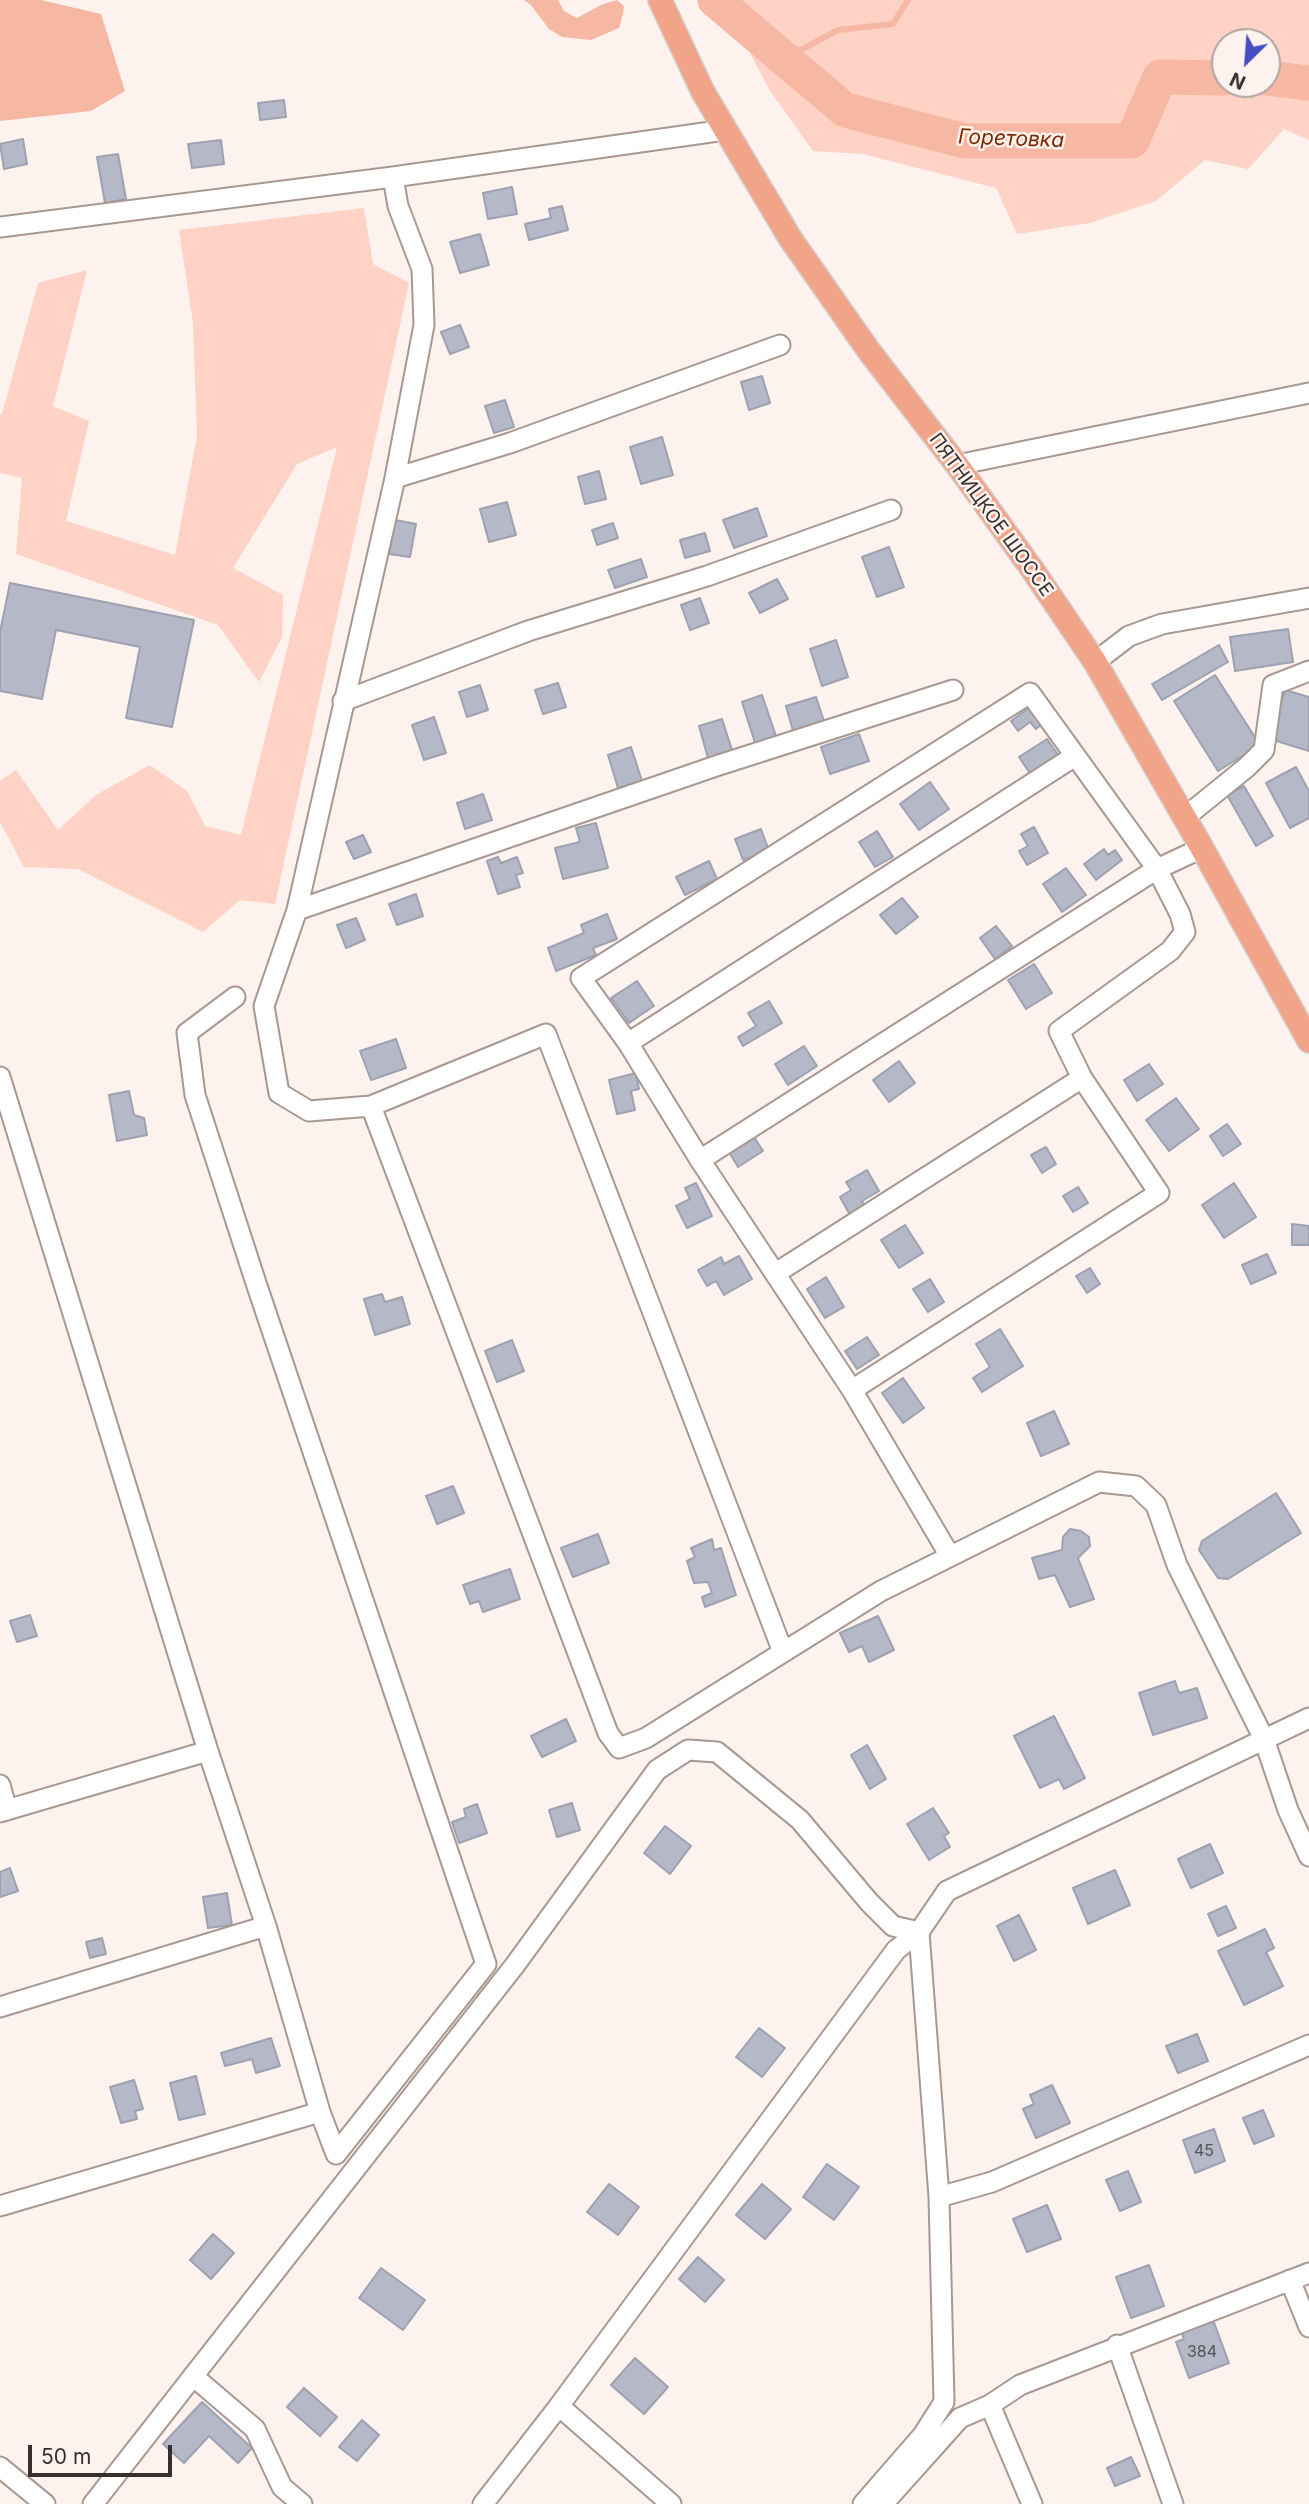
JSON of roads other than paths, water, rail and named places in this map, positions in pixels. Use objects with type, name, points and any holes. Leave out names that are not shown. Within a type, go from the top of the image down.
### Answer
[{"type":"main road","name":"ПЯТНИЦКОЕ ШОССЕ","points":[[660,0],[703,92],[790,238],[869,351],[957,465],[1032,569],[1094,663],[1202,848],[1309,1041]]},
{"type":"street","points":[[0,227],[393,177],[725,130]]},
{"type":"street","points":[[393,177],[398,206],[422,269],[424,325],[395,478],[342,701],[297,910],[264,1006],[279,1093],[309,1111],[370,1105],[546,1034],[783,1652]]},
{"type":"street","points":[[395,478],[510,443],[780,345]]},
{"type":"street","points":[[957,465],[1309,393]]},
{"type":"street","points":[[342,701],[528,631],[707,576],[891,510]]},
{"type":"street","points":[[1094,663],[1129,636],[1162,624],[1309,598]]},
{"type":"street","points":[[1184,818],[1264,750],[1273,685],[1309,671]]},
{"type":"street","points":[[297,910],[716,766],[953,690]]},
{"type":"street","points":[[852,1390],[1159,1193],[1082,1078],[1059,1031],[1170,951],[1185,932],[1180,914],[1157,869],[1030,693],[582,978],[628,1043],[700,1160],[852,1390],[950,1556]]},
{"type":"street","points":[[628,1043],[1075,756]]},
{"type":"street","points":[[700,1160],[1157,869],[1202,848]]},
{"type":"street","points":[[0,1077],[208,1751],[266,1926],[320,2112],[336,2154],[486,1964],[195,1095],[187,1033],[235,997]]},
{"type":"street","points":[[776,1273],[1082,1078]]},
{"type":"street","points":[[370,1105],[608,1732],[619,1748],[646,1738],[881,1591],[950,1556],[1099,1482],[1136,1486],[1157,1505],[1177,1565],[1264,1739],[1289,1810],[1309,1856]]},
{"type":"street","points":[[482,2504],[559,2406],[896,1950],[919,1931],[947,1891],[1309,1718]]},
{"type":"street","points":[[93,2504],[515,1965],[657,1770],[688,1750],[717,1752],[800,1820],[869,1902],[893,1926],[919,1931]]},
{"type":"street","points":[[0,1785],[4,1811],[208,1751]]},
{"type":"street","points":[[0,2007],[266,1926]]},
{"type":"street","points":[[863,2504],[923,2435],[944,2402],[939,2197],[919,1931]]},
{"type":"street","points":[[939,2197],[992,2182],[1309,2045]]},
{"type":"street","points":[[0,2207],[320,2112]]},
{"type":"street","points":[[883,2504],[960,2418],[990,2404],[1020,2385],[1117,2345],[1309,2273]]},
{"type":"street","points":[[1290,2280],[1309,2328]]},
{"type":"street","points":[[1117,2345],[1173,2504]]},
{"type":"street","points":[[193,2376],[254,2429],[282,2487],[302,2504]]},
{"type":"street","points":[[990,2404],[1032,2504]]},
{"type":"street","points":[[559,2406],[671,2504]]},
{"type":"street","points":[[0,2467],[45,2504]]},
{"type":"waterway","name":"Горетовка","points":[[715,0],[845,110],[965,141],[1132,141],[1160,77],[1211,78]]},
{"type":"waterway","points":[[784,59],[838,30],[893,24],[908,0]]},
{"type":"waterway","name":"Горетовка","points":[[1281,80],[1309,83]]}]
